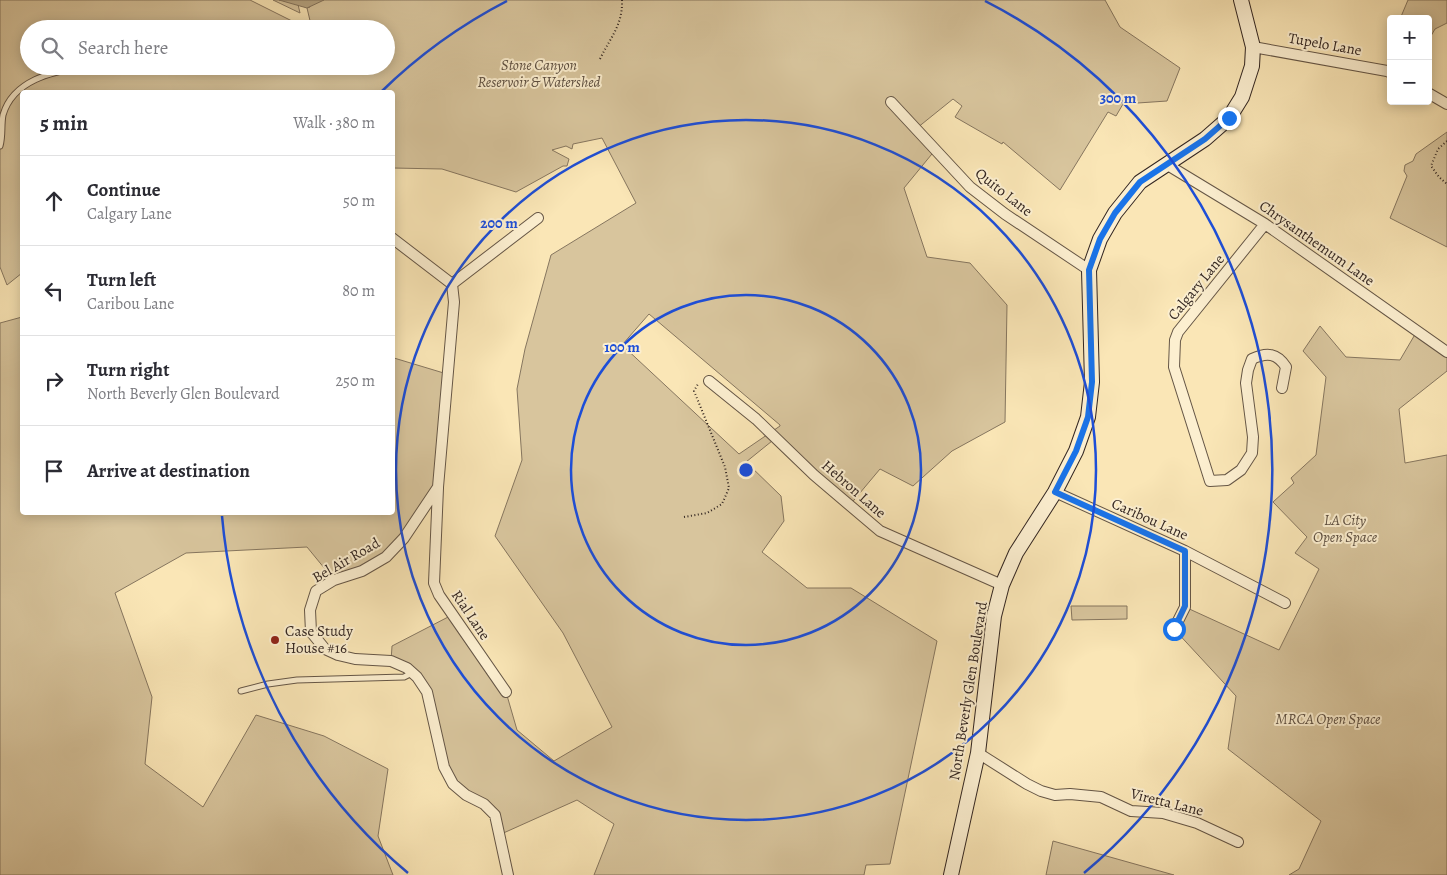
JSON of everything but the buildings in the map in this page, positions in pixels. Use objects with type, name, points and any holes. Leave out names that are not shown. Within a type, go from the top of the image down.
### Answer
[{"type":"main road","name":"North Beverly Glen Boulevard","points":[[951,875],[978,753],[994,616],[1002,585],[1016,553],[1055,492],[1076,451],[1088,417],[1092,382],[1089,270],[1100,239],[1115,213],[1140,182],[1205,139],[1229,118],[1242,97],[1252,66],[1253,47],[1241,0]]},
{"type":"street","name":"Tupelo Lane","points":[[1253,47],[1387,71]]},
{"type":"street","points":[[1432,96],[1447,104]]},
{"type":"street","name":"Quito Lane","points":[[891,102],[970,187],[1005,214],[1089,270]]},
{"type":"street","name":"Chrysanthemum Lane","points":[[1166,164],[1265,224],[1447,352]]},
{"type":"street","points":[[395,240],[452,284],[538,218]]},
{"type":"street","name":"Calgary Lane","points":[[1265,224],[1178,332],[1175,340],[1174,367],[1210,481],[1227,480],[1241,470],[1252,454],[1253,437],[1246,383],[1252,359],[1261,355],[1274,355],[1281,359],[1286,367],[1282,388]]},
{"type":"street","name":"Bel Air Road","points":[[452,284],[454,302],[438,487],[404,538],[386,557],[362,571],[334,580],[316,591],[310,610],[311,632],[325,649],[338,655],[355,659],[391,661],[407,668],[413,673],[427,692],[444,767],[453,784],[466,795],[484,804],[495,815],[508,875]]},
{"type":"street","name":"Hebron Lane","points":[[709,381],[756,419],[814,475],[880,531],[1002,585]]},
{"type":"street","name":"Rial Lane","points":[[438,487],[434,583],[439,595],[506,692]]},
{"type":"street","name":"Caribou Lane","points":[[1055,492],[1185,551],[1286,603]]},
{"type":"street","points":[[1174,629],[1185,606],[1185,551]]},
{"type":"street","name":"Viretta Lane","points":[[978,753],[1041,791],[1055,795],[1070,794],[1101,797],[1131,811],[1163,814],[1198,823],[1238,842]]},
{"type":"lane","points":[[0,146],[3,116],[11,97],[26,83],[48,75]]},
{"type":"lane","points":[[241,691],[268,684],[296,680],[404,677],[413,673]]},
{"type":"path","points":[[600,59],[612,40],[622,14],[622,0]]},
{"type":"path","points":[[1447,141],[1438,149],[1431,166],[1447,184]]},
{"type":"path","points":[[684,517],[707,514],[722,504],[730,488],[725,467],[694,391],[700,382],[709,381]]},
{"type":"green space","name":"Stone Canyon Reservoir & Watershed","points":[[0,0],[250,0],[290,20],[20,20],[20,75],[395,75],[395,20],[310,20],[307,8],[310,7],[308,0],[1105,0],[1120,27],[1180,68],[1167,101],[1123,104],[1116,116],[1108,112],[1060,190],[1003,142],[1002,144],[955,117],[962,106],[953,99],[917,128],[936,149],[904,188],[927,257],[970,263],[1007,305],[1005,422],[952,451],[913,486],[880,469],[849,506],[777,437],[746,462],[781,496],[784,521],[762,552],[807,588],[851,588],[937,641],[890,864],[866,865],[864,875],[594,875],[614,824],[577,800],[499,835],[495,815],[453,784],[417,677],[391,661],[392,646],[452,615],[506,692],[517,730],[554,761],[612,727],[563,633],[495,536],[522,460],[517,389],[525,349],[551,255],[636,203],[602,138],[573,144],[572,149],[566,146],[552,150],[569,159],[567,166],[563,166],[516,192],[442,169],[395,168],[395,90],[20,90],[20,275],[7,285],[0,267]],"holes":[[[649,314],[780,426],[739,454],[622,345]]]},
{"type":"green space","points":[[273,0],[297,0],[300,13]]},
{"type":"green space","points":[[1408,0],[1447,0],[1447,23],[1435,29],[1432,34],[1432,15],[1402,15]]},
{"type":"green space","points":[[1447,132],[1447,247],[1390,218],[1407,176],[1404,171],[1405,165],[1413,161],[1416,154]]},
{"type":"green space","points":[[20,318],[20,515],[395,515],[395,358],[447,374],[438,487],[386,557],[334,580],[307,547],[186,553],[115,593],[152,697],[145,764],[203,807],[256,715],[324,736],[388,769],[378,836],[393,875],[0,875],[0,323]]},
{"type":"green space","points":[[1320,326],[1346,357],[1400,360],[1417,331],[1447,352],[1447,371],[1399,409],[1405,463],[1447,455],[1447,875],[1289,875],[1299,869],[1321,821],[1228,749],[1236,696],[1174,629],[1185,607],[1279,650],[1319,569],[1295,553],[1307,537],[1273,502],[1294,483],[1291,478],[1316,455],[1326,377],[1303,351]]},
{"type":"green space","points":[[1071,606],[1127,606],[1127,619],[1072,620]]},
{"type":"green space","points":[[1053,841],[1174,875],[1046,875]]},
{"type":"shaded area","points":[[279,0],[324,0],[307,8]]},
{"type":"place","name":"Case Study House #16","points":[[275,640]]},
{"type":"route","points":[[1174,629],[1185,606],[1185,551],[1055,492],[1076,451],[1088,417],[1092,382],[1089,270],[1100,239],[1115,213],[1140,182],[1205,139],[1229,118]]},
{"type":"park label","name":"LA City Open Space","points":[[1345,528]]},
{"type":"park label","name":"MRCA Open Space","points":[[1328,719]]}]
